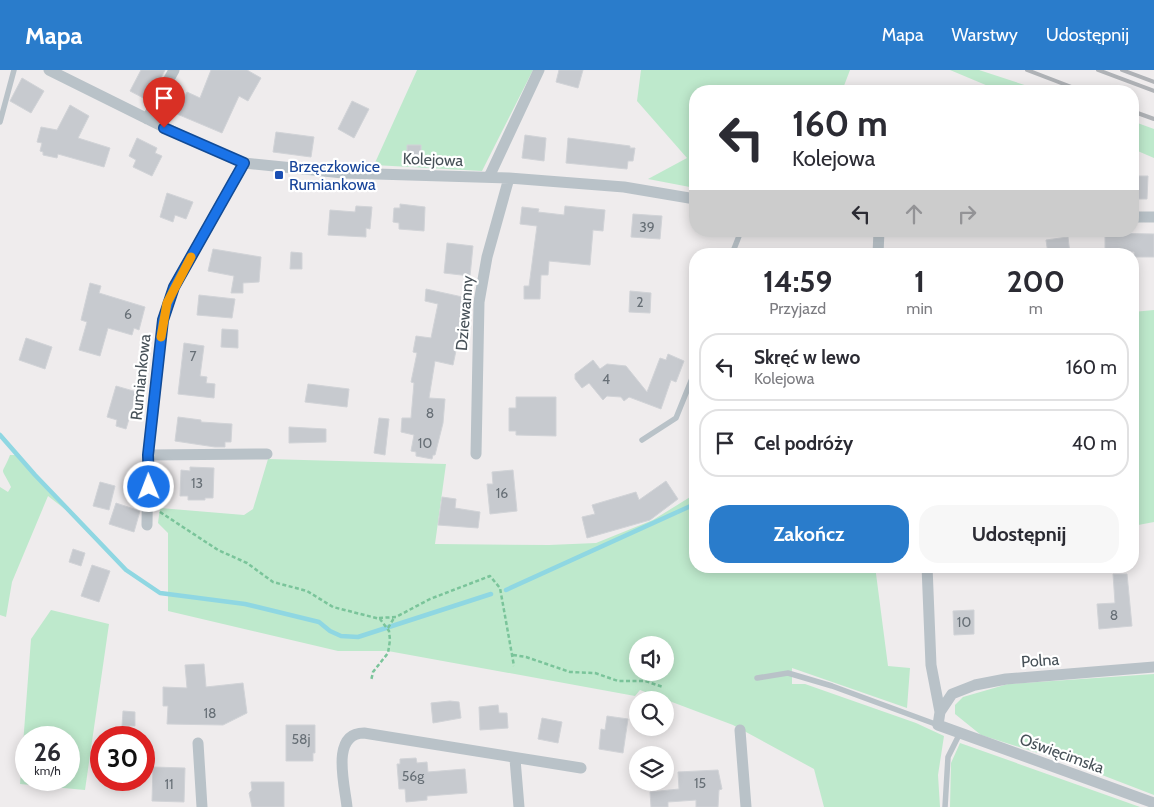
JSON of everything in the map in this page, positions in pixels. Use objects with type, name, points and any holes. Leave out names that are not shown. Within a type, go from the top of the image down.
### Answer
[{"type":"street","name":"Kolejowa","points":[[49,70],[147,119],[244,163],[343,172],[509,178],[624,188],[689,197]]},
{"type":"street","points":[[147,119],[174,70]]},
{"type":"street","points":[[489,177],[540,70]]},
{"type":"street","name":"Rumiankowa","points":[[147,525],[149,504],[148,455],[163,320],[167,303],[174,287],[244,163]]},
{"type":"street","name":"Dziewanny","points":[[476,454],[479,302],[487,257],[509,178]]},
{"type":"street","points":[[1139,217],[1154,217]]},
{"type":"street","points":[[148,455],[268,454]]},
{"type":"street","name":"Polna","points":[[927,573],[931,665],[940,712],[938,725]]},
{"type":"street","name":"Polna","points":[[940,712],[952,694],[983,683],[1006,679],[1154,667]]},
{"type":"street","name":"Oświęcimska","points":[[938,725],[1154,803]]},
{"type":"street","points":[[740,730],[746,807]]},
{"type":"street","points":[[347,807],[342,758],[344,746],[355,734],[364,733],[516,764],[581,768]]},
{"type":"street","points":[[198,744],[202,807]]},
{"type":"street","points":[[516,764],[519,807]]},
{"type":"lane","points":[[0,122],[14,70]]},
{"type":"lane","points":[[642,440],[676,418],[689,386]]},
{"type":"lane","points":[[757,678],[788,673],[832,686],[938,725]]},
{"type":"lane","points":[[945,807],[948,757],[960,733]]},
{"type":"path","points":[[149,504],[218,550],[247,564],[273,582],[307,591],[334,607],[375,617],[396,617]]},
{"type":"path","points":[[371,681],[373,672],[388,653],[387,628],[396,617],[430,599],[490,576],[500,588],[514,666]]},
{"type":"path","points":[[375,617],[387,628]]},
{"type":"path","points":[[512,655],[533,659],[570,672],[595,673],[618,681],[645,681],[663,686]]},
{"type":"green space","points":[[417,70],[533,70],[482,171],[374,165]]},
{"type":"green space","points":[[641,70],[850,70],[844,85],[689,85],[689,187],[648,179],[687,158],[637,101]]},
{"type":"green space","points":[[950,70],[979,70],[1025,85],[986,85]]},
{"type":"green space","points":[[1139,124],[1154,129],[1154,158],[1139,152]]},
{"type":"green space","points":[[1154,310],[1154,522],[1139,525],[1139,311]]},
{"type":"green space","points":[[10,455],[15,455],[66,510],[48,496],[12,582],[6,617],[0,615],[0,487],[8,492],[11,487],[3,473]]},
{"type":"green space","points":[[268,459],[446,464],[435,544],[549,545],[596,543],[653,520],[689,498],[689,573],[876,573],[888,666],[910,668],[907,708],[792,668],[792,684],[805,684],[916,723],[944,736],[938,775],[940,807],[824,807],[814,769],[733,725],[674,703],[674,691],[640,690],[629,691],[629,695],[388,651],[338,651],[168,611],[168,533],[158,523],[160,508],[244,515],[253,509]]},
{"type":"green space","points":[[51,610],[109,624],[94,726],[90,726],[90,755],[85,790],[80,790],[80,726],[24,726],[31,639]]},
{"type":"green space","points":[[1154,674],[1154,795],[1076,765],[981,735],[955,714],[955,705],[963,697],[1008,684]]},
{"type":"green space","points":[[960,743],[1140,807],[950,807],[951,763]]},
{"type":"building","points":[[141,70],[165,70],[149,101],[130,91]]},
{"type":"building","points":[[211,70],[247,70],[261,78],[248,101],[239,96],[222,133],[177,114],[187,92],[200,98]]},
{"type":"building","points":[[559,70],[583,70],[578,88],[556,82]]},
{"type":"building","points":[[22,78],[44,91],[31,113],[10,101]]},
{"type":"building","points":[[352,101],[369,109],[354,138],[338,129]]},
{"type":"building","points":[[70,105],[89,116],[78,138],[110,148],[104,167],[58,154],[57,158],[43,155],[43,152],[40,151],[42,143],[37,142],[41,127],[57,130]]},
{"type":"building","points":[[276,132],[314,137],[311,157],[273,152]]},
{"type":"building","points":[[525,135],[546,138],[544,161],[522,158]]},
{"type":"building","points":[[137,138],[157,148],[155,153],[162,156],[152,176],[133,167],[136,160],[129,156]]},
{"type":"building","points":[[568,138],[630,146],[630,148],[635,148],[633,161],[628,161],[627,169],[566,163]]},
{"type":"building","points":[[407,145],[421,145],[421,158],[407,158]]},
{"type":"building","points":[[1139,176],[1148,176],[1147,199],[1139,199]]},
{"type":"building","points":[[167,193],[193,202],[186,219],[175,215],[173,222],[160,217]]},
{"type":"building","points":[[400,204],[425,207],[424,231],[399,229],[399,223],[393,222],[394,208],[400,208]]},
{"type":"building","points":[[356,206],[372,207],[370,229],[366,228],[366,237],[328,235],[330,210],[355,212]]},
{"type":"building","points":[[565,206],[605,210],[603,231],[593,230],[590,265],[549,261],[548,275],[541,275],[540,299],[524,299],[524,286],[529,286],[537,226],[520,224],[522,207],[539,209],[538,212],[564,215]]},
{"type":"building","points":[[633,214],[662,216],[660,239],[631,237]]},
{"type":"building","points":[[1139,234],[1154,234],[1154,257],[1139,257],[1139,248],[1105,248],[1105,237],[1139,237]]},
{"type":"building","points":[[1068,237],[1069,248],[1047,248],[1046,240]]},
{"type":"building","points":[[447,243],[473,246],[470,276],[444,273]]},
{"type":"building","points":[[213,249],[261,257],[259,282],[243,283],[243,293],[231,293],[234,276],[208,271]]},
{"type":"building","points":[[291,252],[302,253],[302,269],[290,269]]},
{"type":"building","points":[[90,283],[101,286],[99,293],[145,307],[139,330],[134,328],[132,335],[108,328],[100,356],[79,350],[87,322],[81,320]]},
{"type":"building","points":[[426,289],[467,298],[453,365],[435,361],[429,398],[445,399],[443,423],[435,455],[433,455],[432,459],[416,456],[416,452],[411,451],[414,435],[401,432],[402,418],[411,418],[414,383],[411,382],[417,353],[413,352],[416,336],[431,338],[438,304],[425,301]]},
{"type":"building","points":[[630,291],[651,293],[650,313],[629,312]]},
{"type":"building","points":[[199,295],[235,299],[232,318],[197,315]]},
{"type":"building","points":[[222,329],[238,330],[238,348],[221,347]]},
{"type":"building","points":[[26,338],[52,347],[45,369],[19,360]]},
{"type":"building","points":[[184,343],[204,346],[200,376],[207,377],[206,383],[215,384],[214,398],[178,394]]},
{"type":"building","points":[[668,354],[684,361],[676,382],[671,380],[661,409],[629,397],[624,401],[621,397],[607,396],[603,400],[589,383],[582,388],[575,379],[575,374],[593,360],[600,369],[607,364],[626,366],[647,392],[660,358],[666,360]]},
{"type":"building","points":[[308,384],[349,389],[347,407],[305,402]]},
{"type":"building","points":[[116,386],[137,392],[126,429],[116,426],[117,420],[107,417]]},
{"type":"building","points":[[516,397],[556,397],[556,436],[516,435],[516,431],[509,431],[509,408],[516,408]]},
{"type":"building","points":[[178,417],[201,420],[201,422],[232,424],[231,442],[225,442],[225,447],[215,447],[175,441]]},
{"type":"building","points":[[379,418],[389,419],[385,455],[374,453]]},
{"type":"building","points":[[289,427],[326,429],[326,442],[289,443]]},
{"type":"building","points":[[190,467],[214,468],[213,498],[188,500],[188,496],[180,496],[181,470],[190,471]]},
{"type":"building","points":[[513,470],[517,511],[490,514],[487,484],[493,484],[492,472]]},
{"type":"building","points":[[666,481],[678,499],[650,520],[587,538],[582,517],[595,514],[592,505],[636,492],[639,500]]},
{"type":"building","points":[[100,482],[115,486],[109,510],[93,506]]},
{"type":"building","points":[[442,497],[456,499],[455,508],[480,512],[478,528],[438,525]]},
{"type":"building","points":[[116,503],[140,511],[134,532],[109,524]]},
{"type":"building","points":[[73,549],[85,553],[81,566],[69,562]]},
{"type":"building","points":[[92,565],[110,571],[99,602],[81,596]]},
{"type":"building","points":[[1113,574],[1127,574],[1132,626],[1099,629],[1097,604],[1115,603]]},
{"type":"building","points":[[974,610],[974,634],[954,635],[953,611]]},
{"type":"building","points":[[204,664],[206,687],[243,683],[247,713],[223,725],[167,724],[168,706],[163,706],[163,687],[187,688],[185,665]]},
{"type":"building","points":[[459,702],[461,718],[433,723],[431,703]]},
{"type":"building","points":[[498,705],[499,713],[507,713],[508,728],[480,730],[479,707]]},
{"type":"building","points":[[123,711],[135,712],[135,726],[122,726]]},
{"type":"building","points":[[607,716],[628,719],[623,753],[599,749],[601,729],[605,730]]},
{"type":"building","points":[[542,718],[562,722],[558,743],[538,739]]},
{"type":"building","points":[[286,725],[315,725],[315,753],[313,753],[313,761],[286,761]]},
{"type":"building","points":[[416,758],[417,763],[427,762],[428,772],[465,769],[467,793],[427,796],[427,800],[406,802],[405,789],[399,789],[397,764],[400,764],[400,759]]},
{"type":"building","points":[[155,767],[185,768],[184,802],[152,801],[152,791],[155,791]]},
{"type":"building","points":[[718,770],[722,789],[719,790],[718,807],[696,807],[696,800],[668,802],[668,807],[651,807],[650,792],[679,789],[678,772]]},
{"type":"building","points":[[251,782],[284,782],[284,807],[252,807],[249,793],[252,790]]},
{"type":"waterway","points":[[0,435],[35,475],[126,570],[160,593],[245,604],[319,622],[330,631],[341,636],[358,637],[491,594]]},
{"type":"waterway","points":[[506,590],[689,507]]},
{"type":"railway","points":[[1027,70],[1066,85]]},
{"type":"railway","points":[[1098,70],[1138,85]]},
{"type":"railway","points":[[1122,70],[1154,82]]},
{"type":"railway","points":[[1139,85],[1154,91]]},
{"type":"railway","points":[[1139,114],[1154,119]]},
{"type":"slow traffic","points":[[161,337],[167,303],[191,257]]},
{"type":"place","name":"Brzęczkowice Rumiankowa","points":[[279,175]]},
{"type":"route","points":[[149,487],[148,455],[163,320],[167,303],[174,287],[244,163],[164,128]]}]
